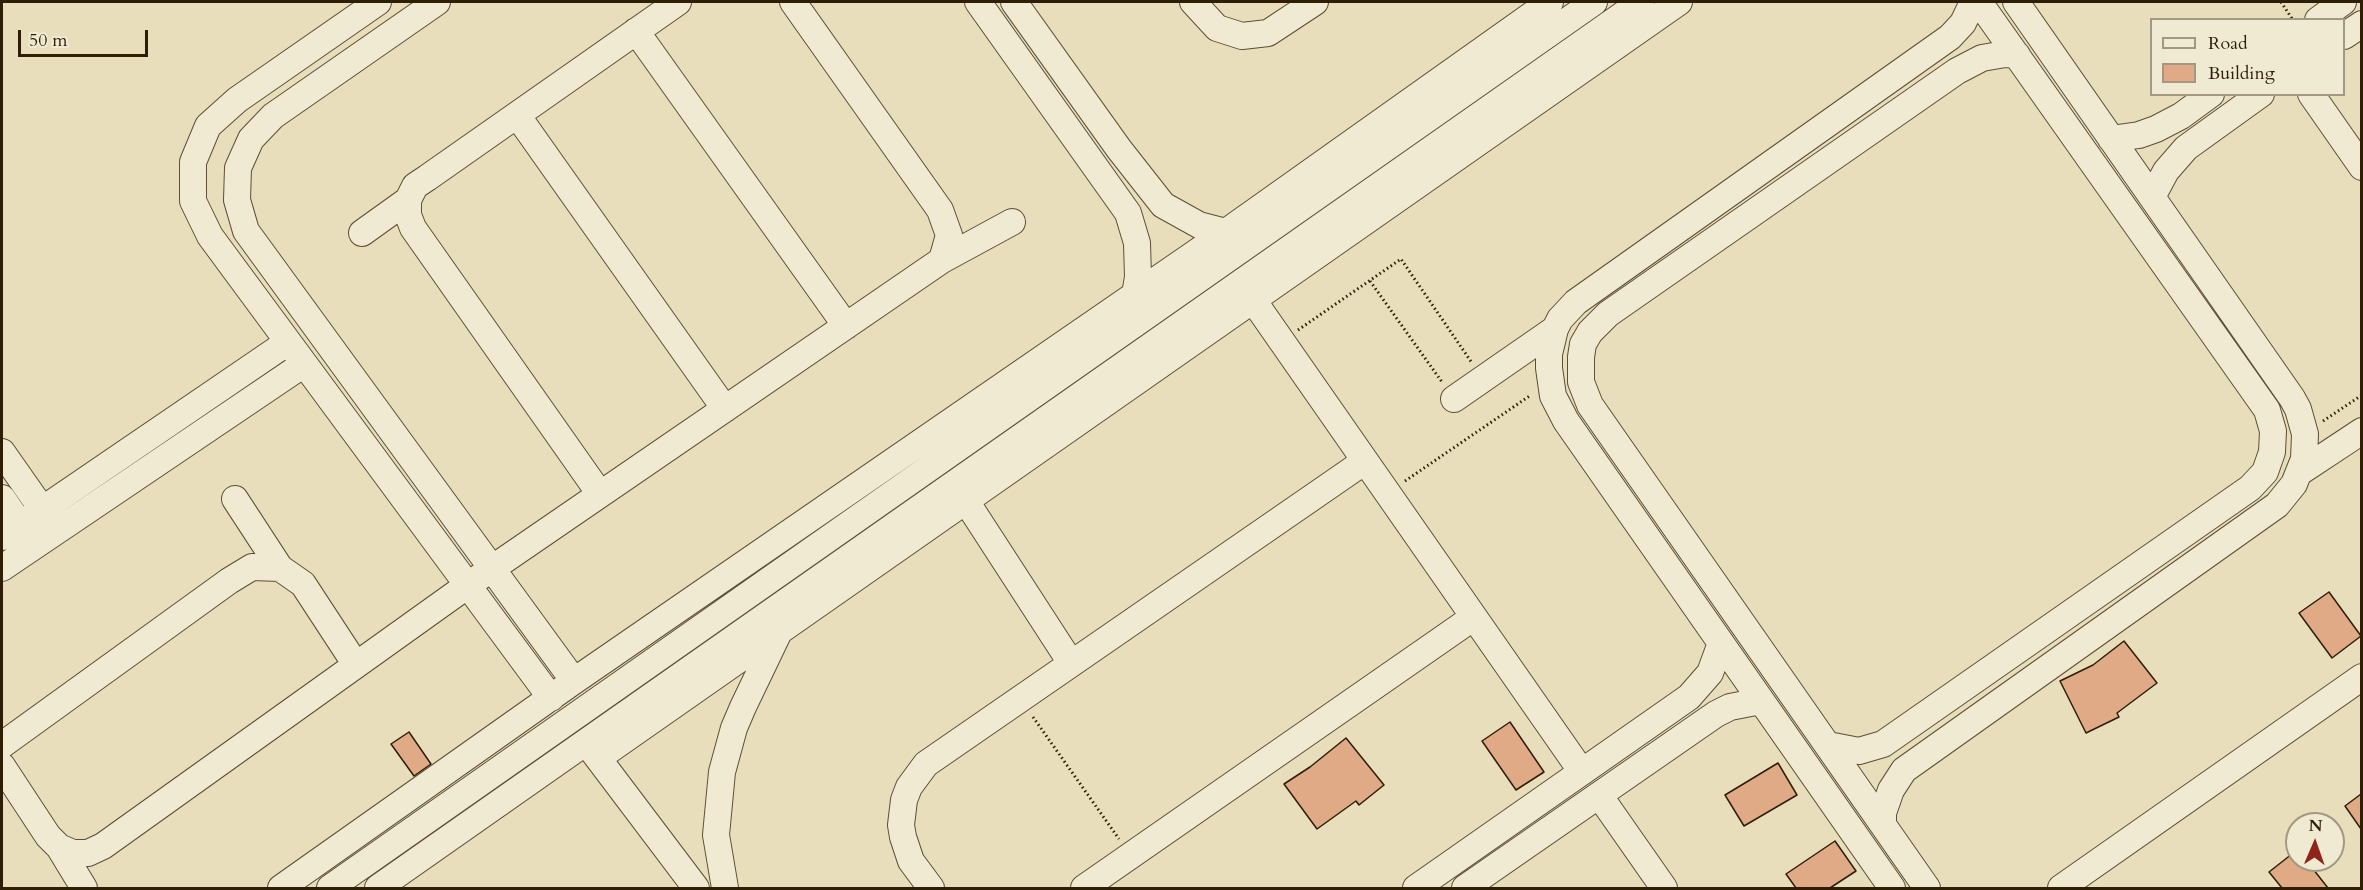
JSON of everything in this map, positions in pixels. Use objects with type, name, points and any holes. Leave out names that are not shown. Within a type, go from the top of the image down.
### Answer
[{"type":"street","points":[[378,2],[237,100],[208,126],[192,162],[193,201],[210,236],[551,698]]},
{"type":"street","points":[[437,2],[273,116],[251,139],[238,168],[237,200],[246,231],[574,681]]},
{"type":"street","points":[[600,494],[413,228],[408,215],[408,200],[415,186],[678,2]]},
{"type":"street","points":[[793,2],[940,210],[949,235],[942,260]]},
{"type":"street","points":[[978,2],[1128,213],[1134,228],[1139,260],[1135,295]]},
{"type":"street","points":[[1014,2],[1119,149],[1163,205],[1198,225],[1226,232]]},
{"type":"street","points":[[1193,2],[1217,28],[1242,36],[1268,33],[1315,2]]},
{"type":"street","points":[[281,888],[574,681],[1226,232],[1550,2]]},
{"type":"street","points":[[330,888],[1594,2]]},
{"type":"street","points":[[592,751],[1053,428],[1641,2]]},
{"type":"street","points":[[378,888],[778,632],[966,501],[1053,428],[1253,300],[1679,2]]},
{"type":"street","points":[[1892,888],[1566,421],[1553,396],[1549,354],[1560,319],[1576,302],[1950,37],[1963,23],[1973,2]]},
{"type":"street","points":[[1828,745],[1859,751],[1883,744],[2250,488],[2265,472],[2272,452],[2273,431],[2267,410],[1979,2]]},
{"type":"street","points":[[1883,825],[1886,801],[1904,770],[2277,505],[2294,484],[2304,459],[2305,434],[2298,409],[2292,398],[2017,2]]},
{"type":"street","points":[[2321,18],[2343,2]]},
{"type":"street","points":[[2345,35],[2361,24]]},
{"type":"street","points":[[636,31],[846,326]]},
{"type":"street","points":[[1950,37],[1965,47],[1969,63]]},
{"type":"street","points":[[1927,888],[1590,405],[1581,382],[1580,370],[1583,344],[1590,332],[1608,314],[1969,63],[1993,56],[2017,55]]},
{"type":"street","points":[[2111,139],[2139,135],[2156,129],[2181,116],[2208,96]]},
{"type":"street","points":[[2152,197],[2158,183],[2175,159],[2197,139],[2257,96]]},
{"type":"street","points":[[2312,96],[2361,167]]},
{"type":"street","points":[[517,115],[725,409]]},
{"type":"street","points":[[2156,129],[2158,146],[2175,159]]},
{"type":"street","points":[[1097,169],[1119,149]]},
{"type":"street","points":[[362,233],[408,200]]},
{"type":"street","points":[[59,847],[73,853],[88,853],[103,846],[492,568],[942,260],[1012,222]]},
{"type":"street","points":[[1253,300],[1582,772]]},
{"type":"street","points":[[1454,399],[1555,329]]},
{"type":"street","points":[[2,498],[11,531],[288,342]]},
{"type":"street","points":[[2,568],[304,364]]},
{"type":"street","points":[[2300,472],[2361,431]]},
{"type":"street","points":[[2,452],[42,509]]},
{"type":"street","points":[[931,888],[911,861],[903,837],[902,813],[909,787],[926,764],[1365,461]]},
{"type":"street","points":[[235,499],[280,568],[303,584],[357,665]]},
{"type":"street","points":[[966,501],[1071,663]]},
{"type":"street","points":[[2,744],[229,581],[252,567],[280,568]]},
{"type":"street","points":[[1084,888],[1474,617]]},
{"type":"street","points":[[725,888],[716,835],[722,772],[742,707],[778,632]]},
{"type":"street","points":[[1416,888],[1697,690],[1710,673],[1721,643]]},
{"type":"street","points":[[2061,888],[2361,677]]},
{"type":"street","points":[[1697,690],[1710,696],[1714,702],[1716,714]]},
{"type":"street","points":[[1465,888],[1716,714],[1730,707],[1761,701]]},
{"type":"street","points":[[569,720],[696,888]]},
{"type":"street","points":[[1883,744],[1882,755],[1888,764],[1904,770]]},
{"type":"street","points":[[2,766],[48,836],[59,847],[84,888]]},
{"type":"street","points":[[1599,795],[1664,888]]},
{"type":"path","points":[[2281,2],[2292,18]]},
{"type":"path","points":[[1282,342],[1401,259],[1483,379]]},
{"type":"path","points":[[1370,281],[1454,399]]},
{"type":"path","points":[[1388,493],[1550,382]]},
{"type":"path","points":[[2305,434],[2361,395]]},
{"type":"path","points":[[1019,699],[1131,856]]},
{"type":"building","points":[[2329,592],[2361,636],[2332,658],[2299,613]]},
{"type":"building","points":[[2124,641],[2157,683],[2117,713],[2119,717],[2086,733],[2060,681],[2093,665]]},
{"type":"building","points":[[1510,722],[1544,772],[1516,790],[1482,741]]},
{"type":"building","points":[[409,732],[431,764],[414,776],[391,744]]},
{"type":"building","points":[[1346,738],[1384,785],[1359,805],[1356,801],[1317,829],[1284,784],[1310,767]]},
{"type":"building","points":[[1778,763],[1797,795],[1744,826],[1725,795]]},
{"type":"building","points":[[2361,794],[2361,829],[2345,806]]},
{"type":"building","points":[[1835,841],[1856,871],[1830,888],[1796,888],[1786,874]]},
{"type":"building","points":[[2285,859],[2285,872],[2315,872],[2328,888],[2282,888],[2269,872]]}]
